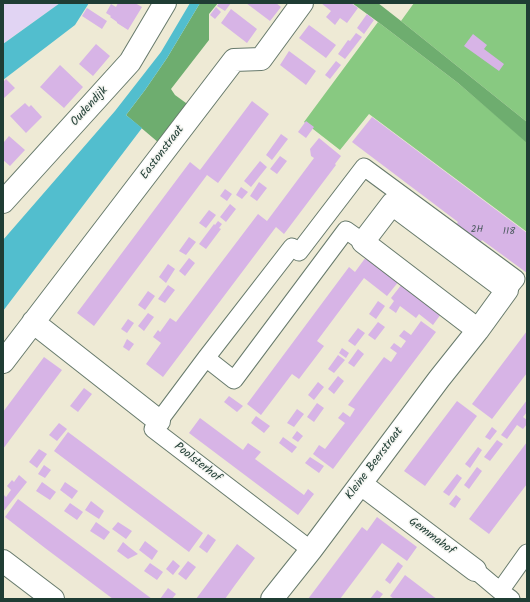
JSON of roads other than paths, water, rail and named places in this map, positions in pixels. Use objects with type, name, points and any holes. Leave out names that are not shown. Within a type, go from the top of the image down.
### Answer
[{"type":"street","name":"Oudendijk","points":[[3,202],[130,62],[165,3]]},
{"type":"street","name":"Eastonstraat","points":[[3,362],[234,60],[260,59],[302,3]]},
{"type":"street","name":"Kleine Beerstraat","points":[[272,599],[311,550],[507,290],[396,198],[364,167],[310,237]]},
{"type":"street","points":[[363,242],[396,198]]},
{"type":"street","points":[[206,358],[234,380],[346,230],[478,330]]},
{"type":"street","points":[[33,322],[159,421],[292,247],[299,252],[310,237],[329,253]]},
{"type":"street","name":"Poolsterhof","points":[[159,421],[153,429],[311,550]]},
{"type":"street","name":"Gemmahof","points":[[361,484],[475,570],[505,595],[527,553]]},
{"type":"street","points":[[3,561],[52,599]]},
{"type":"water","points":[[60,3],[89,3],[75,25],[3,80],[3,44]]},
{"type":"water","points":[[190,3],[200,3],[167,58],[126,115],[142,128],[3,311],[3,240],[115,111],[161,52]]}]
